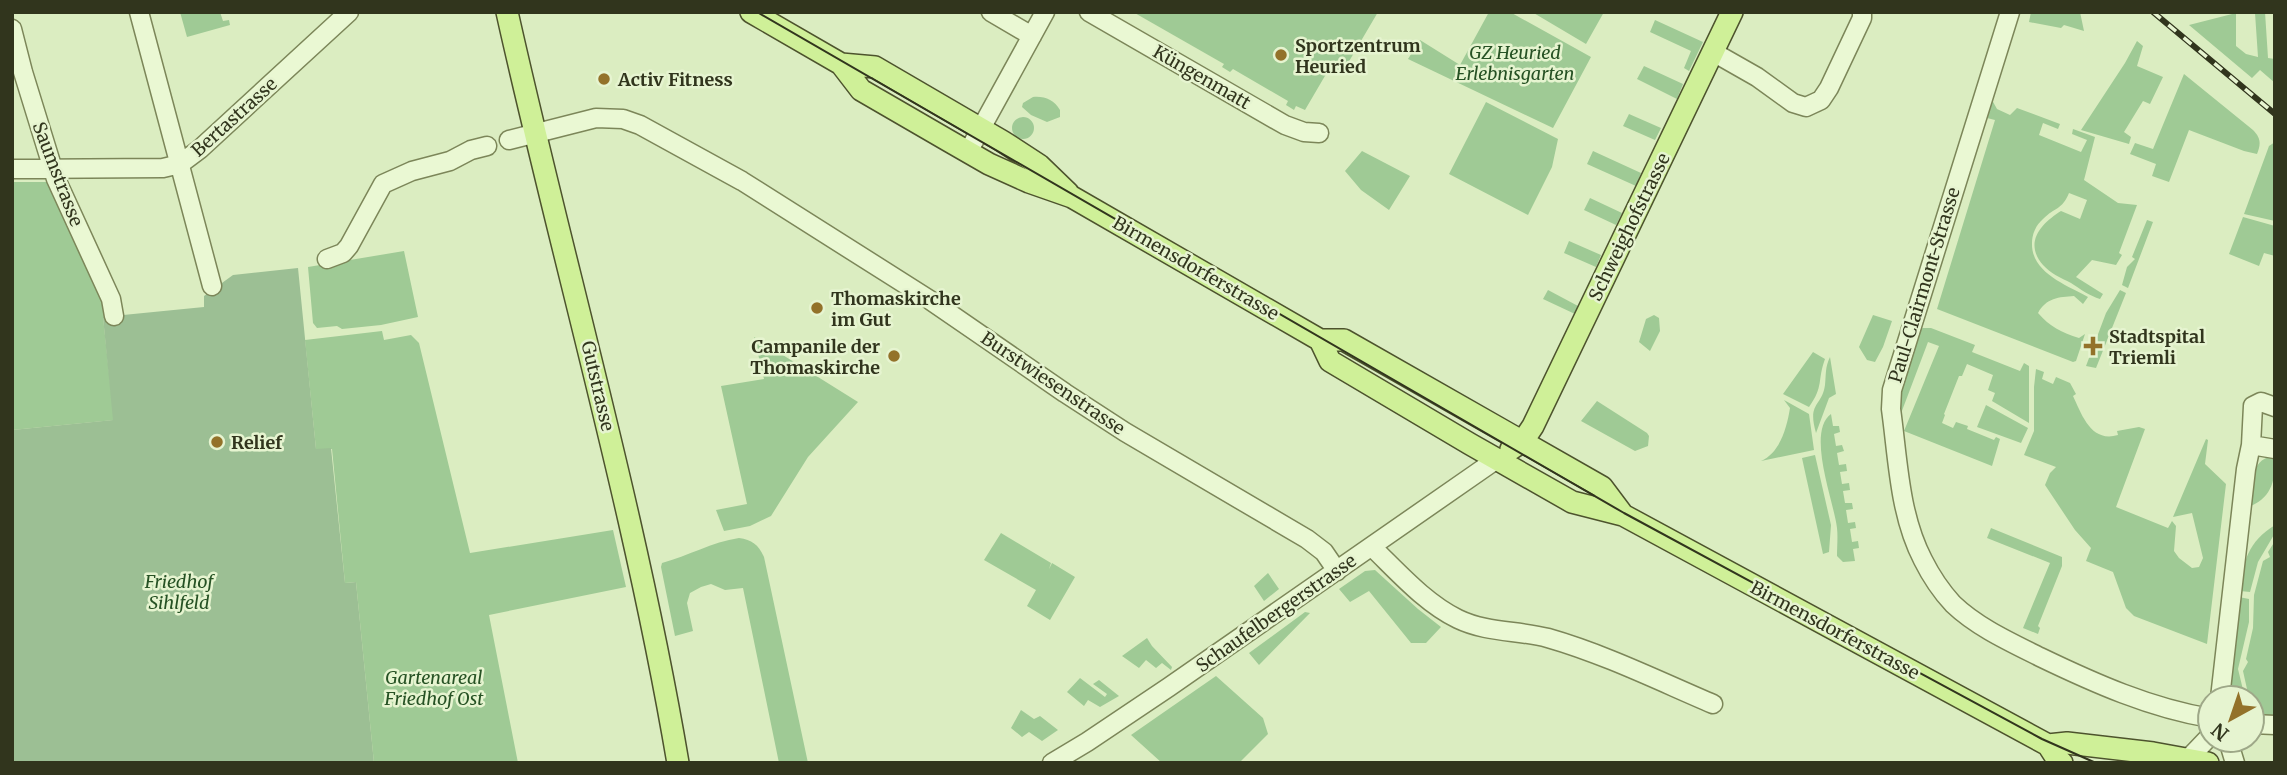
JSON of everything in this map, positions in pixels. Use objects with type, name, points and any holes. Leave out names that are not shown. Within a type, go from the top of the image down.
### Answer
[{"type":"main road","name":"Gutstrasse","points":[[507,12],[640,565],[678,763]]},
{"type":"main road","name":"Birmensdorferstrasse","points":[[751,12],[841,64],[861,90],[968,152],[1029,182],[1072,197],[1320,340],[1345,340],[1523,441],[1602,487],[1623,515]]},
{"type":"main road","name":"Schweighofstrasse","points":[[1523,441],[1571,348],[1732,12]]},
{"type":"main road","name":"Birmensdorferstrasse","points":[[841,64],[875,67],[1039,165],[1072,197]]},
{"type":"main road","name":"Birmensdorferstrasse","points":[[1320,340],[1330,361],[1572,502],[1623,515],[2048,745],[2062,763]]},
{"type":"main road","points":[[1497,459],[1523,441]]},
{"type":"main road","name":"Birmensdorferstrasse","points":[[2048,745],[2067,743],[2198,761]]},
{"type":"main road","points":[[2160,763],[2198,761]]},
{"type":"street","points":[[139,12],[212,286]]},
{"type":"street","points":[[991,12],[1032,36]]},
{"type":"street","points":[[968,152],[1045,12]]},
{"type":"street","name":"Küngenmatt","points":[[1089,12],[1285,125],[1304,132],[1318,133]]},
{"type":"street","points":[[1713,52],[1757,77],[1793,104],[1807,107],[1821,100],[1829,88],[1862,18],[1862,12]]},
{"type":"street","name":"Paul-Clairmont-Strasse","points":[[2010,12],[1892,390],[1891,409],[1908,521],[1922,558],[1940,589],[1984,628],[2078,675],[2160,707],[2196,715]]},
{"type":"street","name":"Bertastrasse","points":[[12,169],[163,168],[180,164],[200,149],[343,15]]},
{"type":"street","name":"Saumstrasse","points":[[12,29],[17,74],[53,170],[111,299],[114,316]]},
{"type":"street","name":"Burstwiesenstrasse","points":[[509,140],[596,118],[613,118],[640,124],[741,181],[930,300],[1125,432],[1307,539],[1324,552],[1337,571]]},
{"type":"street","points":[[327,259],[343,253],[349,246],[383,184],[412,171],[487,146]]},
{"type":"street","points":[[2222,684],[2243,492],[2251,445],[2253,407],[2261,402],[2275,407]]},
{"type":"street","points":[[2251,445],[2275,449]]},
{"type":"street","name":"Schaufelbergerstrasse","points":[[1052,763],[1087,742],[1497,459]]},
{"type":"street","points":[[1372,547],[1422,594],[1457,618],[1492,630],[1544,637],[1577,647],[1713,704]]},
{"type":"green space","points":[[180,12],[220,12],[223,21],[229,20],[230,25],[187,37]]},
{"type":"green space","name":"Sportzentrum Heuried","points":[[1133,12],[1378,12],[1341,75],[1329,69],[1305,110],[1296,106],[1294,110],[1286,105],[1288,101],[1233,69],[1230,72],[1222,67],[1224,64]]},
{"type":"green space","name":"GZ Heuried Erlebnisgarten","points":[[1489,12],[1510,12],[1591,57],[1553,128],[1408,59],[1420,40],[1460,65]]},
{"type":"green space","points":[[1532,12],[1604,12],[1586,44]]},
{"type":"green space","points":[[2031,12],[2080,12],[2084,31],[2064,25],[2061,28],[2029,22]]},
{"type":"green space","points":[[2265,12],[2268,58],[2275,59],[2275,83],[2260,70],[2252,78],[2189,25],[2236,13],[2236,46],[2246,54],[2258,57],[2255,13]]},
{"type":"green space","points":[[1655,20],[1703,42],[1689,71],[1684,68],[1691,51],[1650,32]]},
{"type":"green space","points":[[2137,41],[2143,46],[2137,66],[2163,77],[2150,104],[2143,101],[2124,132],[2131,137],[2129,144],[2081,130],[2125,63]]},
{"type":"green space","points":[[1644,66],[1683,84],[1677,99],[1637,79]]},
{"type":"green space","points":[[2184,74],[2253,130],[2260,141],[2257,154],[2189,130],[2169,182],[2152,176],[2156,164],[2130,154],[2135,143],[2153,149]]},
{"type":"green space","points":[[1033,97],[1052,101],[1060,110],[1060,117],[1047,122],[1031,115],[1022,107],[1023,103]]},
{"type":"green space","points":[[1992,100],[1997,109],[2010,115],[2017,108],[2060,124],[2058,129],[2043,123],[2039,135],[2081,152],[2087,140],[2072,134],[2073,129],[2095,137],[2084,180],[2118,203],[2137,205],[2119,253],[2122,255],[2116,265],[2092,260],[2076,277],[2103,294],[2100,299],[2049,270],[2037,257],[2035,249],[2037,234],[2047,221],[2061,211],[2080,219],[2087,200],[2069,193],[2064,203],[2043,219],[2035,230],[2032,243],[2037,262],[2052,277],[2088,297],[2083,304],[2074,296],[2053,299],[2038,313],[2067,334],[2079,338],[2085,334],[2076,361],[2073,362],[1937,309],[1995,120],[1987,118]]},
{"type":"green space","points":[[1486,102],[1558,139],[1552,167],[1528,215],[1449,174]]},
{"type":"green space","points":[[1629,114],[1661,128],[1655,140],[1623,126]]},
{"type":"green space","points":[[1023,117],[1031,120],[1034,128],[1031,136],[1023,139],[1015,136],[1012,128],[1015,120]]},
{"type":"green space","points":[[2275,142],[2275,221],[2244,214],[2269,146]]},
{"type":"green space","points":[[1362,151],[1410,176],[1389,210],[1361,190],[1345,171]]},
{"type":"green space","points":[[1593,151],[1641,173],[1636,186],[1587,164]]},
{"type":"green space","points":[[12,182],[49,182],[111,316],[103,317],[114,420],[12,430]]},
{"type":"green space","points":[[1590,198],[1622,213],[1616,225],[1584,210]]},
{"type":"green space","points":[[2243,217],[2275,226],[2275,256],[2264,253],[2259,266],[2229,254]]},
{"type":"green space","points":[[2147,220],[2153,222],[2128,288],[2122,285],[2127,267],[2135,259],[2132,257]]},
{"type":"green space","points":[[1569,241],[1601,255],[1596,267],[1564,253]]},
{"type":"green space","points":[[404,251],[418,317],[381,325],[342,329],[337,326],[317,328],[313,323],[308,267]]},
{"type":"green space","name":"Friedhof Sihlfeld","points":[[298,268],[316,449],[331,448],[345,583],[356,582],[374,763],[12,763],[12,430],[113,420],[103,317],[204,307],[204,296],[233,275]]},
{"type":"green space","points":[[1548,290],[1578,306],[1575,314],[1543,299]]},
{"type":"green space","points":[[2120,290],[2126,293],[2096,368],[2086,366],[2106,313]]},
{"type":"green space","points":[[1654,315],[1659,318],[1660,331],[1650,351],[1639,342],[1646,319]]},
{"type":"green space","points":[[1873,315],[1892,321],[1875,362],[1867,360],[1859,347]]},
{"type":"green space","points":[[1931,328],[1975,345],[1972,352],[2020,371],[2024,363],[2029,366],[2029,423],[1992,401],[1995,393],[1988,390],[1993,375],[1967,364],[1962,376],[1959,376],[1944,414],[1942,423],[1953,428],[1956,422],[1994,440],[1996,437],[2000,439],[1992,466],[1904,431],[1939,346],[1928,342],[1900,416],[1900,389],[1920,329]]},
{"type":"green space","name":"Gartenareal Friedhof Ost","points":[[382,331],[384,340],[411,335],[419,343],[470,553],[613,530],[626,587],[489,615],[518,763],[374,763],[356,582],[345,583],[332,449],[316,449],[305,340]]},
{"type":"green space","points":[[754,337],[858,402],[808,457],[771,516],[750,526],[724,531],[716,510],[747,504],[721,386],[764,379]]},
{"type":"green space","points":[[1813,352],[1825,359],[1819,388],[1809,407],[1783,394]]},
{"type":"green space","points":[[1830,357],[1836,394],[1829,398],[1816,433],[1814,410],[1823,392]]},
{"type":"green space","points":[[2036,369],[2044,372],[2042,379],[2053,384],[2056,377],[2070,383],[2084,419],[2101,435],[2118,435],[2117,431],[2139,427],[2145,429],[2116,507],[2168,528],[2172,521],[2176,526],[2174,551],[2192,568],[2199,567],[2203,558],[2192,513],[2173,517],[2206,439],[2208,440],[2205,464],[2226,484],[2207,644],[2134,616],[2126,608],[2113,572],[2086,561],[2091,548],[2075,530],[2045,485],[2056,467],[2024,455],[2034,431]]},
{"type":"green space","points":[[1784,400],[1809,414],[1814,450],[1761,461],[1778,446],[1785,431],[1790,408]]},
{"type":"green space","points":[[1597,401],[1647,433],[1648,446],[1635,451],[1581,421]]},
{"type":"green space","points":[[1986,405],[2028,428],[2021,443],[1977,427]]},
{"type":"green space","points":[[1831,414],[1833,426],[1839,426],[1840,432],[1834,434],[1836,446],[1842,445],[1844,451],[1837,453],[1839,465],[1846,464],[1847,471],[1840,472],[1842,484],[1849,483],[1850,490],[1843,491],[1845,503],[1852,503],[1853,509],[1846,510],[1848,523],[1855,522],[1856,528],[1850,529],[1852,542],[1858,541],[1859,548],[1853,549],[1855,561],[1843,562],[1837,556],[1837,528],[1821,451],[1824,423]]},
{"type":"green space","points":[[1815,455],[1831,525],[1829,552],[1823,554],[1802,458]]},
{"type":"green space","points":[[2268,457],[2275,458],[2271,486],[2264,497],[2251,506],[2255,471]]},
{"type":"green space","points":[[2275,525],[2275,533],[2258,562],[2250,592],[2240,591],[2248,553],[2259,538]]},
{"type":"green space","points":[[1991,528],[2062,557],[2062,566],[2038,626],[2038,634],[2023,628],[2050,563],[1987,538]]},
{"type":"green space","points":[[1001,533],[1051,563],[1049,569],[1052,563],[1075,577],[1050,620],[1027,606],[1036,590],[984,560]]},
{"type":"green space","points":[[739,538],[754,543],[764,557],[808,763],[779,763],[743,588],[725,590],[711,584],[690,593],[687,603],[693,631],[675,636],[662,563]]},
{"type":"green space","points":[[2275,541],[2275,717],[2266,715],[2266,684],[2246,684],[2243,671],[2248,662],[2246,659],[2253,628],[2254,595],[2263,561],[2270,557],[2268,552]]},
{"type":"green space","points":[[1375,570],[1441,627],[1426,643],[1411,643],[1369,591],[1350,602],[1339,589],[1365,571]]},
{"type":"green space","points":[[1268,573],[1279,589],[1264,601],[1254,586]]},
{"type":"green space","points":[[2239,597],[2249,599],[2249,622],[2238,669],[2242,684],[2230,684]]},
{"type":"green space","points":[[1305,612],[1310,613],[1259,665],[1249,653]]},
{"type":"green space","points":[[1147,638],[1172,667],[1171,670],[1162,663],[1156,668],[1146,660],[1139,668],[1122,656]]},
{"type":"green space","points":[[1216,676],[1263,718],[1268,734],[1239,763],[1162,763],[1131,735]]},
{"type":"green space","points":[[1080,678],[1105,697],[1107,694],[1093,684],[1099,680],[1119,696],[1100,707],[1088,700],[1084,706],[1067,692]]},
{"type":"green space","points":[[1021,710],[1034,719],[1040,716],[1058,730],[1042,741],[1029,732],[1022,737],[1011,728]]},
{"type":"tram line","points":[[757,12],[1624,513],[2042,739],[2096,763]]},
{"type":"railway","points":[[2153,12],[2275,114]]},
{"type":"place","name":"Sportzentrum Heuried","points":[[1281,55]]},
{"type":"place","name":"Activ Fitness","points":[[604,79]]},
{"type":"place","name":"Thomaskirche im Gut","points":[[817,308]]},
{"type":"place","name":"Stadtspital Triemli","points":[[2093,346]]},
{"type":"place","name":"Campanile der Thomaskirche","points":[[894,356]]},
{"type":"place","name":"Relief","points":[[217,442]]}]
